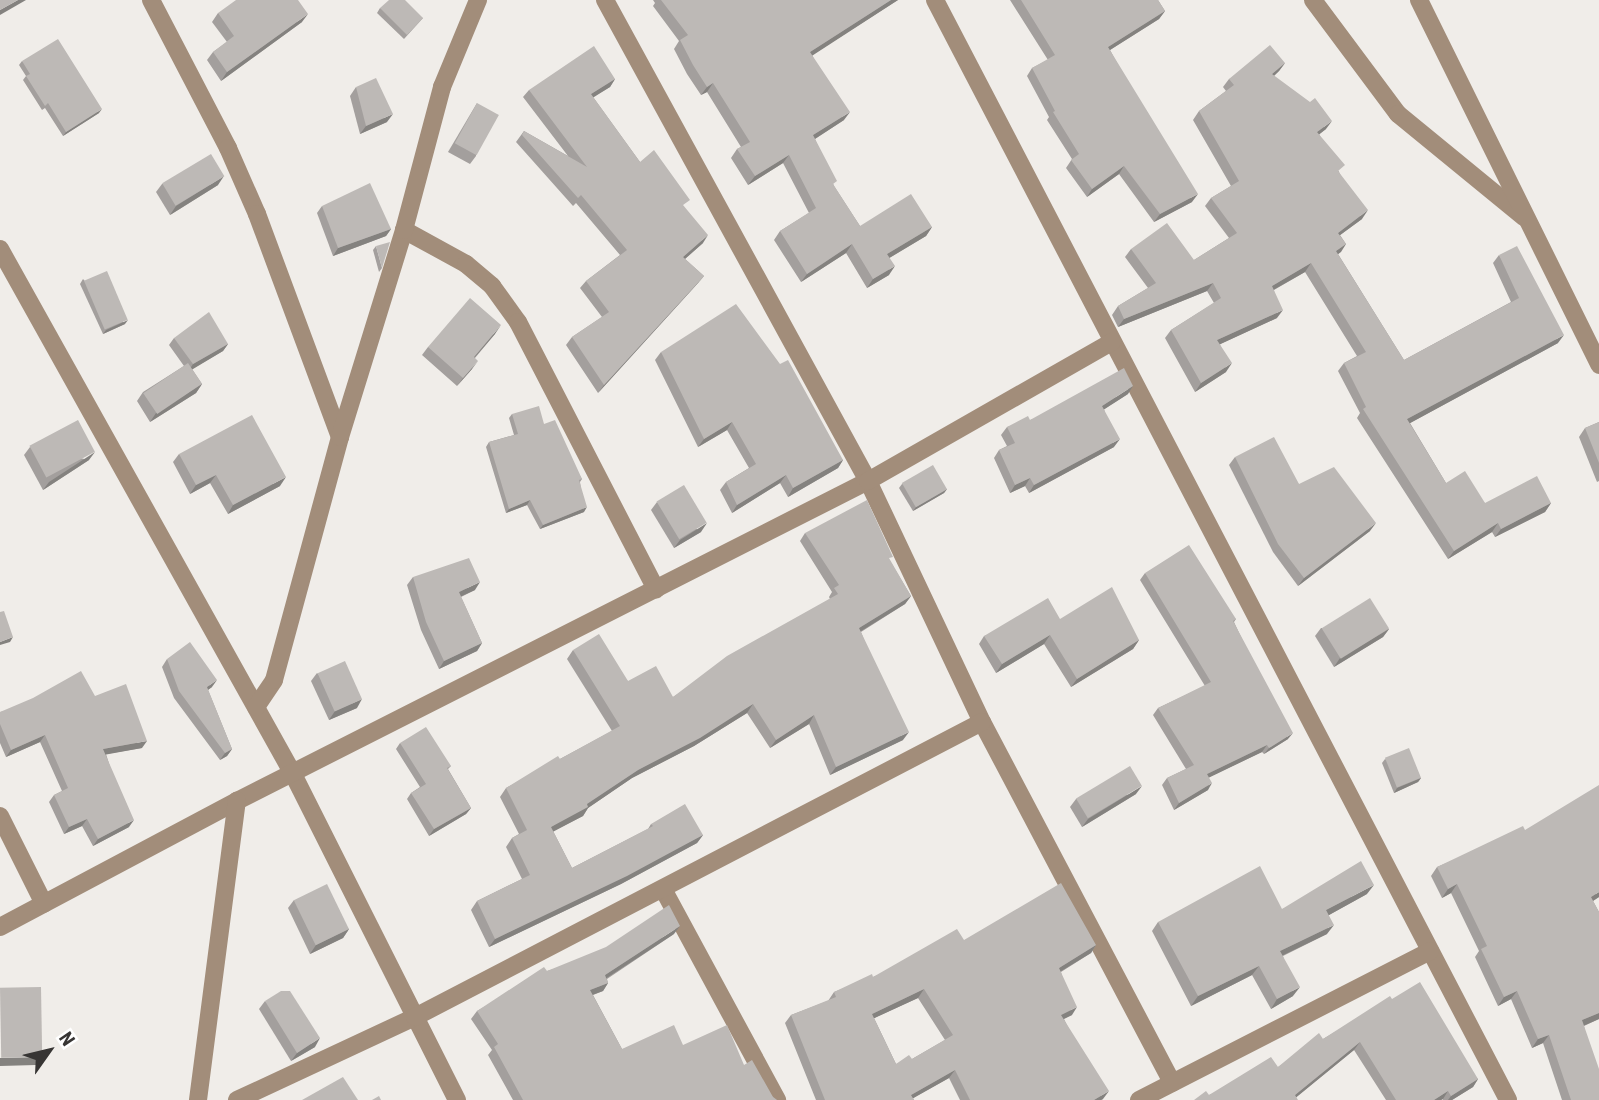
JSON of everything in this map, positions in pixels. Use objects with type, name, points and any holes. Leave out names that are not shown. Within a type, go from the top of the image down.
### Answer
[{"type":"street","points":[[151,0],[228,148],[252,203],[340,438]]},
{"type":"street","points":[[257,707],[274,680],[340,438],[404,230],[442,87],[478,0]]},
{"type":"street","points":[[605,0],[868,481],[982,722],[1172,1083]]},
{"type":"street","points":[[935,0],[1508,1100]]},
{"type":"street","points":[[1313,0],[1398,114],[1528,220]]},
{"type":"street","points":[[1419,0],[1599,365]]},
{"type":"street","points":[[404,230],[466,264],[492,286],[519,322],[656,589]]},
{"type":"street","points":[[0,249],[293,774],[457,1100]]},
{"type":"street","points":[[0,927],[237,801],[868,481],[1112,342]]},
{"type":"street","points":[[237,1100],[415,1017],[982,722]]},
{"type":"street","points":[[198,1100],[237,801]]},
{"type":"street","points":[[0,816],[44,904]]},
{"type":"street","points":[[663,889],[777,1100]]},
{"type":"street","points":[[1139,1100],[1430,951]]},
{"type":"building","points":[[0,0],[18,0],[0,10]]},
{"type":"building","points":[[236,0],[298,0],[308,14],[227,72],[213,52],[234,36],[218,13]]},
{"type":"building","points":[[389,0],[405,0],[423,18],[407,35],[380,8]]},
{"type":"building","points":[[661,0],[891,0],[810,52],[850,112],[813,135],[837,181],[833,184],[860,226],[911,194],[932,227],[887,254],[895,266],[873,279],[852,244],[807,274],[780,231],[816,208],[789,155],[755,176],[737,149],[750,142],[713,83],[707,87],[693,65],[680,40],[688,35]]},
{"type":"building","points":[[1021,0],[1158,0],[1165,11],[1108,47],[1198,194],[1160,214],[1124,166],[1092,189],[1071,160],[1079,154],[1053,112],[1055,111],[1032,68],[1055,55]]},
{"type":"building","points":[[58,39],[102,109],[66,132],[48,103],[45,106],[26,76],[30,74],[22,61]]},
{"type":"building","points":[[1270,45],[1285,63],[1272,74],[1310,102],[1315,98],[1332,121],[1317,132],[1345,165],[1338,171],[1368,210],[1338,233],[1346,244],[1336,251],[1404,360],[1519,298],[1499,255],[1517,246],[1564,335],[1407,419],[1446,483],[1465,471],[1485,503],[1537,476],[1551,503],[1501,529],[1498,523],[1454,551],[1363,409],[1366,407],[1344,363],[1366,352],[1311,263],[1272,286],[1283,310],[1217,340],[1232,363],[1201,383],[1171,330],[1221,298],[1213,283],[1124,319],[1118,306],[1156,283],[1131,249],[1167,223],[1194,260],[1237,233],[1211,198],[1239,181],[1199,111],[1234,85],[1229,79]]},
{"type":"building","points":[[594,46],[615,79],[591,94],[640,162],[654,150],[690,200],[683,205],[708,235],[683,257],[704,276],[604,385],[572,337],[609,312],[586,281],[627,250],[581,195],[578,198],[522,135],[524,131],[587,167],[529,90]]},
{"type":"building","points":[[376,78],[393,114],[366,126],[356,87]]},
{"type":"building","points":[[477,103],[499,115],[477,155],[455,143]]},
{"type":"building","points":[[211,154],[224,176],[176,206],[162,183]]},
{"type":"building","points":[[370,183],[391,229],[338,248],[322,206]]},
{"type":"building","points":[[390,242],[382,268],[376,246]]},
{"type":"building","points":[[107,271],[128,320],[105,330],[84,281]]},
{"type":"building","points":[[470,298],[501,325],[474,357],[478,361],[463,378],[428,347]]},
{"type":"building","points":[[736,304],[780,364],[788,360],[843,460],[793,488],[786,475],[737,505],[726,482],[756,464],[732,422],[704,439],[661,352]]},
{"type":"building","points":[[209,312],[228,344],[193,364],[174,338]]},
{"type":"building","points":[[188,363],[202,384],[157,414],[143,393]]},
{"type":"building","points":[[1124,368],[1133,386],[1102,406],[1120,439],[1034,485],[1030,478],[1015,485],[999,450],[1015,443],[1007,427],[1028,416],[1030,420]]},
{"type":"building","points":[[539,406],[544,424],[555,420],[582,479],[579,480],[587,507],[543,525],[530,500],[509,509],[489,442],[518,434],[512,414]]},
{"type":"building","points":[[252,415],[286,477],[233,505],[216,475],[196,485],[179,454]]},
{"type":"building","points":[[78,420],[95,452],[46,478],[29,446]]},
{"type":"building","points":[[1599,422],[1599,463],[1585,428]]},
{"type":"building","points":[[1274,437],[1299,484],[1334,467],[1376,523],[1304,578],[1278,544],[1235,457]]},
{"type":"building","points":[[933,465],[947,489],[916,507],[902,483]]},
{"type":"building","points":[[684,485],[707,523],[679,539],[657,501]]},
{"type":"building","points":[[867,500],[893,557],[889,558],[911,596],[859,628],[909,732],[836,767],[814,715],[776,740],[753,704],[700,738],[638,770],[587,804],[588,807],[551,827],[572,868],[653,826],[651,824],[685,804],[703,835],[627,876],[495,939],[477,901],[530,875],[512,838],[527,830],[506,788],[558,756],[560,759],[620,726],[573,650],[599,634],[628,681],[656,666],[673,697],[727,656],[838,594],[834,588],[839,585],[805,533]]},
{"type":"building","points":[[1189,545],[1236,619],[1233,621],[1293,733],[1269,748],[1267,745],[1207,774],[1212,783],[1179,803],[1167,778],[1194,765],[1158,708],[1211,682],[1145,573]]},
{"type":"building","points":[[469,558],[480,582],[459,592],[482,643],[444,661],[426,622],[413,577]]},
{"type":"building","points":[[1112,587],[1139,640],[1077,679],[1050,635],[1002,664],[984,636],[1048,598],[1060,619]]},
{"type":"building","points":[[1370,598],[1389,629],[1341,659],[1322,628]]},
{"type":"building","points":[[4,611],[13,637],[0,642],[0,612]]},
{"type":"building","points":[[190,642],[217,680],[207,687],[232,749],[225,753],[179,691],[167,659]]},
{"type":"building","points":[[345,661],[362,699],[335,712],[318,673]]},
{"type":"building","points":[[81,671],[95,696],[126,684],[147,741],[103,749],[134,820],[98,839],[87,819],[69,827],[54,795],[68,788],[45,735],[11,750],[0,724],[0,712],[33,698]]},
{"type":"building","points":[[426,727],[451,766],[447,768],[471,808],[434,829],[411,793],[426,784],[400,743]]},
{"type":"building","points":[[1409,748],[1421,778],[1397,787],[1385,758]]},
{"type":"building","points":[[1130,766],[1142,786],[1088,818],[1076,798]]},
{"type":"building","points":[[1599,785],[1599,892],[1591,897],[1599,912],[1599,1013],[1582,1020],[1599,1069],[1599,1100],[1571,1100],[1549,1035],[1538,1039],[1517,991],[1504,997],[1481,949],[1487,946],[1457,884],[1448,889],[1437,867],[1523,826],[1525,830]]},
{"type":"building","points":[[1361,861],[1374,885],[1326,910],[1334,925],[1280,951],[1300,987],[1277,999],[1259,966],[1198,996],[1158,922],[1260,866],[1282,909]]},
{"type":"building","points":[[1061,883],[1096,945],[1059,968],[1077,1007],[1061,1015],[1109,1091],[1094,1100],[970,1100],[955,1070],[911,1095],[914,1100],[825,1100],[791,1015],[836,997],[834,992],[872,974],[873,977],[957,929],[964,940]],"holes":[[[924,989],[953,1035],[912,1059],[909,1055],[896,1064],[872,1014]]]},
{"type":"building","points":[[327,884],[349,929],[316,945],[294,900]]},
{"type":"building","points":[[669,905],[680,926],[605,975],[608,983],[590,990],[622,1049],[674,1025],[683,1045],[727,1025],[744,1065],[752,1060],[777,1100],[523,1100],[494,1047],[498,1044],[477,1011],[544,967],[547,971],[606,947]]},
{"type":"building","points":[[1420,982],[1478,1079],[1451,1096],[1448,1091],[1434,1100],[1396,1100],[1360,1042],[1295,1095],[1298,1100],[1194,1100],[1206,1091],[1209,1095],[1271,1057],[1278,1067],[1319,1033],[1323,1039],[1390,996],[1392,999]]},
{"type":"building","points":[[41,987],[42,1057],[1,1058],[0,988]]},
{"type":"building","points":[[281,991],[290,991],[320,1038],[297,1053],[265,1001]]},
{"type":"building","points":[[343,1077],[358,1100],[302,1100]]}]
